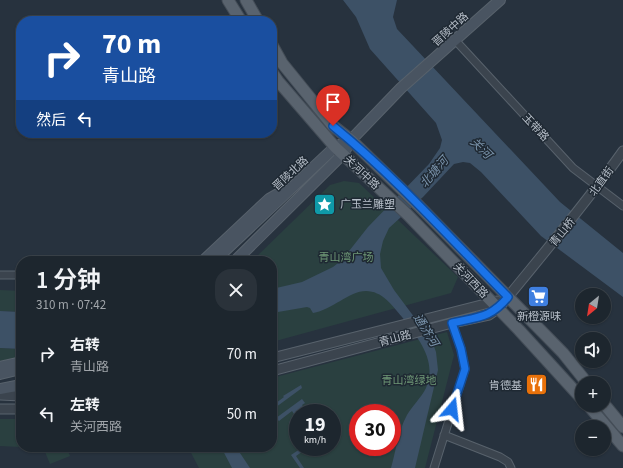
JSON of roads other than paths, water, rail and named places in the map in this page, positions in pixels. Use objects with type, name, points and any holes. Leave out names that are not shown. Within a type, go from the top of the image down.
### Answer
[{"type":"main road","points":[[228,0],[238,16]]},
{"type":"main road","points":[[246,0],[255,16]]},
{"type":"main road","name":"晋陵中路","points":[[351,140],[401,88],[456,41],[500,0]]},
{"type":"main road","name":"关河中路","points":[[277,54],[282,63],[333,126],[351,140],[419,206]]},
{"type":"main road","name":"关河中路","points":[[277,80],[339,150],[408,215]]},
{"type":"main road","name":"晋陵北路","points":[[219,256],[294,185],[351,140]]},
{"type":"main road","name":"晋陵北路","points":[[240,256],[339,150]]},
{"type":"main road","points":[[208,256],[269,199],[294,185]]},
{"type":"main road","name":"关河西路","points":[[419,206],[563,353],[581,376]]},
{"type":"main road","name":"关河西路","points":[[408,215],[496,305],[575,391]]},
{"type":"main road","points":[[0,367],[16,363]]},
{"type":"main road","points":[[0,374],[16,370]]},
{"type":"main road","points":[[0,389],[16,386]]},
{"type":"main road","points":[[594,412],[623,446]]},
{"type":"main road","points":[[611,412],[623,427]]},
{"type":"street","name":"玉带路","points":[[456,41],[573,168],[623,206]]},
{"type":"street","name":"北直街","points":[[579,211],[623,152]]},
{"type":"street","name":"青山桥","points":[[508,297],[579,211]]},
{"type":"street","points":[[0,275],[16,276]]},
{"type":"street","name":"青山路","points":[[277,370],[431,328],[489,315],[496,305],[508,297]]},
{"type":"street","name":"青山路","points":[[277,357],[405,325],[496,305]]},
{"type":"street","points":[[434,468],[465,369],[461,349],[452,323]]},
{"type":"street","points":[[0,395],[16,396]]},
{"type":"street","points":[[0,409],[16,410]]},
{"type":"street","points":[[444,436],[500,457],[508,462],[511,468]]},
{"type":"water","points":[[343,0],[397,0],[393,17],[397,29],[560,202],[623,253],[623,297],[541,236],[481,172],[470,163],[463,162],[454,164],[423,197],[389,228],[383,241],[380,254],[381,268],[394,290],[432,341],[436,352],[438,370],[415,468],[391,468],[394,456],[401,456],[401,428],[409,412],[426,388],[429,378],[428,359],[419,341],[402,317],[382,296],[377,293],[366,291],[353,294],[327,308],[313,313],[310,308],[307,307],[277,312],[277,288],[302,282],[333,267],[342,260],[368,227],[429,164],[440,148],[442,140],[436,123],[370,49],[356,17]]},
{"type":"water","points":[[0,311],[16,312],[16,349],[0,348]]},
{"type":"water","points":[[301,385],[302,388],[277,406],[277,402],[284,397],[283,396]]},
{"type":"water","points":[[302,399],[305,403],[304,404],[295,404]]},
{"type":"water","points":[[289,408],[289,413],[279,421],[277,417]]},
{"type":"water","points":[[224,452],[239,452],[250,468],[232,468]]},
{"type":"water","points":[[292,456],[296,456],[304,468],[300,468]]},
{"type":"place","name":"广玉兰雕塑","points":[[325,204]]},
{"type":"place","name":"新橙源味","points":[[539,296]]},
{"type":"place","name":"肯德基","points":[[537,385]]},
{"type":"water label","name":"关河","points":[[481,148]]},
{"type":"water label","name":"北塘河","points":[[434,172]]},
{"type":"water label","name":"通济河","points":[[426,330]]},
{"type":"park label","name":"青山湾广场","points":[[346,257]]},
{"type":"park label","name":"青山湾绿地","points":[[409,380]]}]
